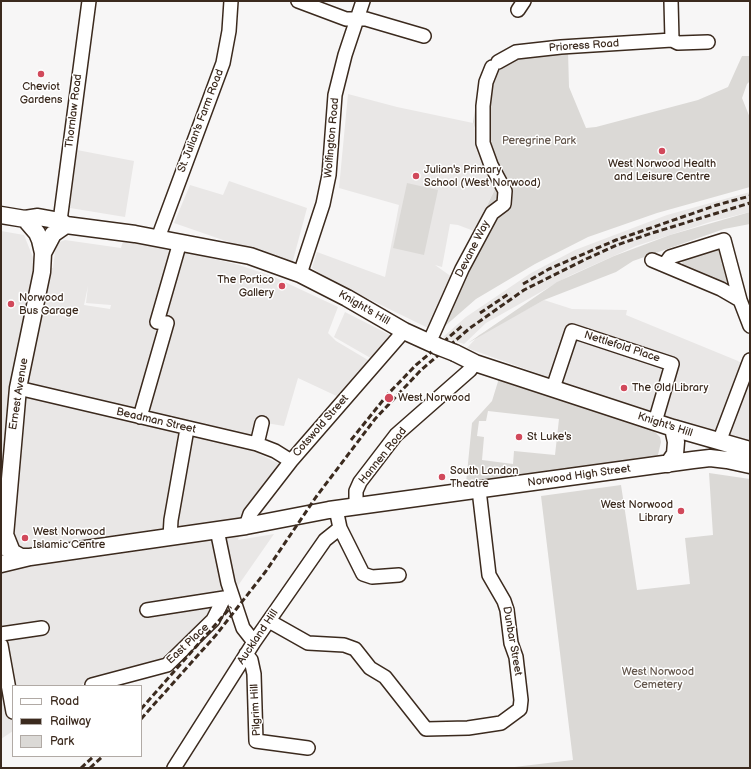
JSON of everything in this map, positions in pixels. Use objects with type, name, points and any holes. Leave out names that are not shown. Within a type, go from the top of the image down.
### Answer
[{"type":"main road","name":"Knight's Hill","points":[[1,215],[25,219],[38,217],[63,223],[158,238],[250,256],[300,274],[347,298],[404,331],[475,362],[673,428],[750,450]]},
{"type":"main road","name":"Ernest Avenue","points":[[6,537],[13,432],[18,388],[42,272],[43,253],[37,233],[25,219]]},
{"type":"main road","name":"Ernest Avenue","points":[[43,253],[53,234],[63,223]]},
{"type":"main road","points":[[668,464],[675,454],[676,447],[673,428]]},
{"type":"main road","name":"Norwood High Street","points":[[30,557],[246,526],[336,509],[710,458],[750,465]]},
{"type":"main road","points":[[1,554],[6,537]]},
{"type":"main road","points":[[6,537],[12,552],[21,556],[30,557]]},
{"type":"main road","points":[[1,564],[30,557]]},
{"type":"street","name":"Thornlaw Road","points":[[63,223],[89,1]]},
{"type":"street","name":"St. Julian's Farm Road","points":[[158,238],[224,58],[229,31],[231,1]]},
{"type":"street","points":[[298,1],[346,19],[358,17],[424,36]]},
{"type":"street","name":"Wolfington Road","points":[[300,274],[323,204],[329,175],[336,95],[363,1]]},
{"type":"street","points":[[671,1],[672,40]]},
{"type":"street","name":"Prioress Road","points":[[495,64],[516,52],[672,40],[678,43],[708,42]]},
{"type":"street","name":"Devane Way","points":[[432,344],[462,269],[492,213],[504,204],[505,191],[491,165],[483,143],[483,106],[486,82],[495,64]]},
{"type":"street","points":[[665,264],[670,257],[724,240],[740,300],[750,326]]},
{"type":"street","points":[[140,417],[167,323],[157,322],[180,242]]},
{"type":"street","points":[[652,260],[665,264],[721,289],[740,300]]},
{"type":"street","name":"Cotswold Street","points":[[246,526],[250,514],[291,461],[404,331]]},
{"type":"street","name":"Nettlefold Place","points":[[553,388],[572,331],[664,361],[672,364],[655,422]]},
{"type":"street","points":[[719,442],[750,360]]},
{"type":"street","name":"Hannen Road","points":[[356,507],[356,491],[360,482],[396,435],[470,370],[475,362]]},
{"type":"street","name":"Beadman Street","points":[[18,388],[187,429],[257,444],[275,451],[291,461]]},
{"type":"street","points":[[257,444],[262,423]]},
{"type":"street","points":[[170,537],[171,520],[187,429]]},
{"type":"street","name":"Dunbar Street","points":[[269,621],[308,643],[344,645],[355,649],[370,668],[385,677],[426,729],[486,726],[501,723],[518,711],[522,704],[516,657],[511,643],[507,610],[504,601],[489,575],[479,490]]},
{"type":"street","points":[[336,509],[340,528],[363,574],[372,577],[399,575]]},
{"type":"street","name":"Auckland Hill","points":[[174,768],[254,642],[325,540],[340,528]]},
{"type":"street","points":[[217,530],[228,597],[243,628],[254,642]]},
{"type":"street","points":[[147,610],[228,597]]},
{"type":"street","name":"East Place","points":[[92,685],[167,665],[213,620],[228,597]]},
{"type":"street","points":[[1,634],[42,628]]},
{"type":"street","points":[[1,645],[12,706]]},
{"type":"street","name":"Pilgrim Hill","points":[[246,654],[251,660],[254,674],[256,741],[308,748]]},
{"type":"shaded area","name":"Julian's Primary School (West Norwood)","points":[[348,94],[397,107],[473,123],[481,149],[497,185],[474,231],[458,225],[450,224],[442,267],[435,265],[452,277],[428,328],[332,281],[312,268],[317,252],[385,277],[399,205],[339,188]]},
{"type":"shaded area","points":[[77,150],[134,161],[125,217],[70,208]]},
{"type":"shaded area","points":[[229,181],[307,208],[292,264],[174,223],[190,185],[223,195]]},
{"type":"shaded area","points":[[750,192],[750,212],[710,222],[636,246],[569,276],[486,323],[464,344],[443,337],[466,317],[531,273],[575,250],[667,215]]},
{"type":"shaded area","points":[[1,231],[24,235],[36,265],[53,268],[56,243],[65,240],[121,248],[123,241],[175,250],[165,294],[172,296],[185,252],[239,265],[272,276],[338,307],[328,333],[336,341],[373,363],[343,399],[298,378],[284,426],[266,423],[259,454],[282,465],[246,511],[238,540],[274,534],[189,656],[167,665],[88,680],[81,685],[12,685],[12,732],[1,739]],"holes":[[[88,286],[86,303],[111,305],[110,309],[84,305]]]},
{"type":"shaded area","points":[[544,300],[572,309],[627,310],[626,315],[738,361],[750,369],[750,444],[710,433],[467,348],[479,335]]},
{"type":"shaded area","points":[[345,312],[394,337],[374,360],[334,337]]},
{"type":"green space","name":"Peregrine Park","points":[[568,51],[569,87],[586,128],[596,127],[698,100],[728,87],[742,56],[750,56],[750,81],[747,84],[742,98],[750,118],[750,187],[657,213],[588,237],[535,264],[476,299],[437,333],[452,277],[497,185],[481,149],[473,122],[481,72],[509,63],[512,58]]},
{"type":"green space","points":[[407,183],[438,190],[424,255],[393,248]]},
{"type":"green space","points":[[750,212],[750,224],[724,229],[633,261],[616,272],[544,300],[468,343],[557,282],[614,256],[670,235]]},
{"type":"green space","points":[[721,247],[730,286],[726,286],[682,265],[683,258]]},
{"type":"green space","points":[[500,375],[575,404],[654,431],[660,437],[661,442],[658,455],[651,459],[466,483],[472,423],[492,401]],"holes":[[[488,411],[559,419],[555,455],[514,451],[513,464],[482,460],[484,437],[477,436],[479,421],[486,421]]]},
{"type":"green space","name":"West Norwood Cemetery","points":[[709,473],[750,479],[750,768],[506,768],[573,760],[541,496],[621,485],[637,590],[690,584],[685,538],[713,535]]},
{"type":"railway","points":[[523,284],[549,269],[616,240],[717,205],[750,196]]},
{"type":"railway","points":[[142,718],[216,635],[266,571],[316,497],[375,419],[421,370],[470,328],[524,290],[617,245],[750,203]]},
{"type":"railway","points":[[480,313],[510,293]]},
{"type":"railway","points":[[351,440],[388,394],[416,365],[462,326]]},
{"type":"railway","points":[[142,708],[231,607]]},
{"type":"railway","points":[[81,768],[93,757]]},
{"type":"railway","points":[[90,768],[102,757]]},
{"type":"place","name":"Cheviot Gardens","points":[[41,74]]},
{"type":"place","name":"West Norwood Health and Leisure Centre","points":[[662,151]]},
{"type":"place","name":"Julian's Primary School (West Norwood)","points":[[416,176]]},
{"type":"place","name":"The Portico Gallery","points":[[282,286]]},
{"type":"place","name":"Norwood Bus Garage","points":[[11,304]]},
{"type":"place","name":"The Old Library","points":[[624,388]]},
{"type":"place","name":"West Norwood","points":[[389,398]]},
{"type":"place","name":"St Luke's","points":[[519,437]]},
{"type":"place","name":"South London Theatre","points":[[442,477]]},
{"type":"place","name":"West Norwood Library","points":[[681,511]]},
{"type":"place","name":"West Norwood Islamic Centre","points":[[25,538]]}]
